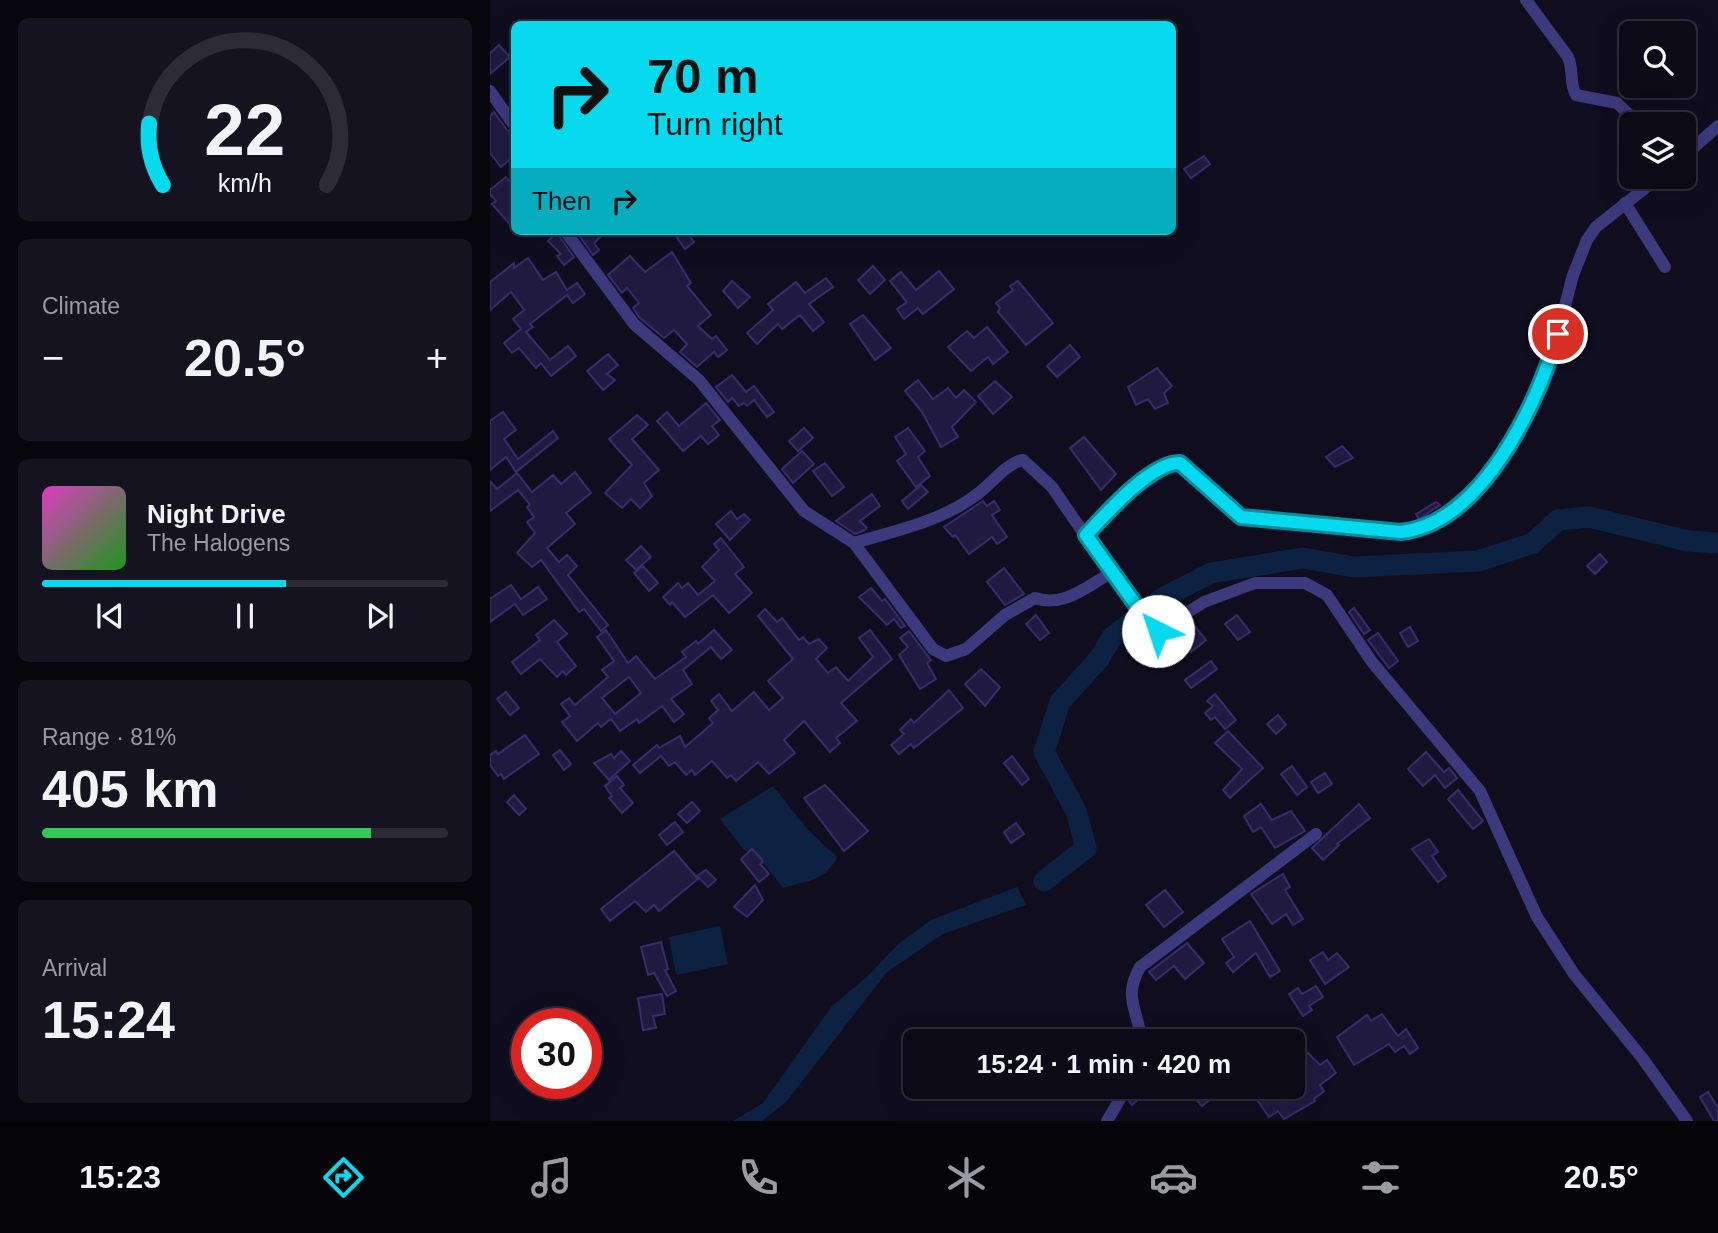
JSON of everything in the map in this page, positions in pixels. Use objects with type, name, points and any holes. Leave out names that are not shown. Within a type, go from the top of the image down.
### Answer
[{"type":"street","points":[[1526,0],[1567,57],[1572,67],[1572,87],[1576,95],[1617,103],[1626,112]]},
{"type":"street","points":[[490,91],[511,121]]},
{"type":"street","points":[[1696,145],[1718,126]]},
{"type":"street","points":[[1086,535],[1120,499],[1173,463],[1186,467],[1241,517],[1401,532],[1430,525],[1480,483],[1512,441],[1553,348],[1583,248],[1596,227],[1643,189]]},
{"type":"street","points":[[1625,203],[1665,267]]},
{"type":"street","points":[[568,235],[634,324],[699,380],[804,511],[855,543],[933,649],[946,656],[966,649],[1005,615],[1035,598],[1049,603],[1068,598],[1111,573]]},
{"type":"street","points":[[855,543],[912,526],[968,501],[997,480],[1011,463],[1023,460],[1052,487],[1111,573],[1151,626],[1158,631],[1204,602],[1255,583],[1305,583],[1327,595],[1372,662],[1480,791],[1537,917],[1574,974],[1643,1059],[1687,1121]]},
{"type":"street","points":[[1138,1029],[1131,995],[1132,981],[1140,967],[1316,834]]},
{"type":"street","points":[[1107,1121],[1120,1099]]},
{"type":"water","points":[[773,786],[808,830],[837,857],[821,876],[783,888],[766,866],[743,849],[720,819]]},
{"type":"water","points":[[1017,887],[1026,905],[943,934],[887,972],[786,1102],[762,1121],[733,1121],[763,1103],[832,1006],[869,975],[898,944],[931,920]]},
{"type":"water","points":[[720,926],[728,964],[676,975],[669,937]]},
{"type":"building","points":[[499,45],[510,57],[490,74],[490,53]]},
{"type":"building","points":[[494,112],[511,132],[511,159],[501,167],[490,153],[490,116]]},
{"type":"building","points":[[1204,156],[1210,164],[1191,178],[1184,169]]},
{"type":"building","points":[[506,177],[511,183],[511,226],[492,204],[496,201],[490,190]]},
{"type":"building","points":[[558,235],[574,257],[564,265],[557,256],[561,254],[548,241]]},
{"type":"building","points":[[579,235],[603,235],[594,243],[599,250],[593,255]]},
{"type":"building","points":[[689,235],[694,242],[685,249],[677,238]]},
{"type":"building","points":[[672,252],[691,283],[687,286],[711,315],[698,326],[712,339],[716,336],[727,350],[718,357],[714,352],[697,367],[680,352],[687,344],[674,330],[664,338],[640,318],[633,308],[639,303],[627,288],[622,293],[608,275],[630,256],[645,272]]},
{"type":"building","points":[[528,258],[543,280],[556,272],[567,290],[577,283],[585,294],[573,303],[567,295],[530,324],[533,327],[526,332],[550,360],[568,346],[576,356],[551,376],[541,363],[536,368],[519,348],[512,353],[504,343],[521,329],[513,319],[524,310],[511,292],[490,310],[490,282],[514,263],[514,268]]},
{"type":"building","points":[[873,266],[885,280],[870,294],[858,280]]},
{"type":"building","points":[[939,271],[954,289],[923,314],[918,308],[904,319],[897,309],[907,302],[890,281],[901,272],[916,290]]},
{"type":"building","points":[[826,278],[833,287],[809,304],[824,322],[813,331],[800,315],[782,329],[778,324],[757,344],[747,333],[773,310],[768,304],[796,282],[805,293]]},
{"type":"building","points":[[732,281],[750,297],[738,308],[723,291]]},
{"type":"building","points":[[1018,281],[1053,323],[1026,345],[998,312],[1000,308],[996,303],[1013,290],[1010,286]]},
{"type":"building","points":[[863,315],[891,348],[875,360],[850,324]]},
{"type":"building","points":[[987,327],[1008,352],[993,364],[988,357],[971,371],[948,347],[967,331],[974,338]]},
{"type":"building","points":[[1070,345],[1080,357],[1057,377],[1047,366]]},
{"type":"building","points":[[608,354],[618,365],[607,374],[615,380],[603,390],[587,371]]},
{"type":"building","points":[[1157,368],[1172,386],[1164,393],[1168,403],[1155,409],[1148,399],[1136,405],[1128,387]]},
{"type":"building","points":[[732,375],[746,392],[754,386],[774,412],[767,417],[754,400],[747,406],[744,403],[739,406],[732,398],[728,402],[716,387]]},
{"type":"building","points":[[918,380],[933,399],[948,388],[956,398],[964,390],[976,402],[952,427],[958,437],[941,447],[922,412],[905,391]]},
{"type":"building","points":[[995,381],[1012,397],[993,414],[978,396]]},
{"type":"building","points":[[706,403],[720,420],[712,426],[719,435],[708,444],[701,436],[683,451],[657,421],[667,412],[679,426]]},
{"type":"building","points":[[503,412],[516,430],[504,439],[518,459],[553,431],[558,438],[516,472],[506,457],[490,470],[490,421]]},
{"type":"building","points":[[637,415],[648,425],[632,439],[659,470],[644,483],[652,496],[640,508],[631,499],[622,508],[605,493],[632,465],[609,439]]},
{"type":"building","points":[[804,428],[813,438],[798,451],[789,441]]},
{"type":"building","points":[[908,428],[925,451],[918,457],[930,476],[916,487],[897,461],[906,454],[895,437]]},
{"type":"building","points":[[1084,437],[1116,474],[1101,490],[1070,448]]},
{"type":"building","points":[[1342,446],[1353,458],[1335,467],[1326,457]]},
{"type":"building","points":[[802,451],[814,464],[793,483],[782,469]]},
{"type":"building","points":[[825,463],[844,487],[832,496],[813,471]]},
{"type":"building","points":[[575,472],[591,493],[566,513],[575,524],[547,548],[559,562],[567,555],[577,566],[568,575],[608,625],[601,631],[584,609],[579,612],[541,560],[532,567],[517,553],[535,533],[527,522],[534,517],[527,507],[530,505],[518,490],[490,511],[490,481],[497,489],[517,473],[532,492],[553,475],[561,484]]},
{"type":"building","points":[[921,485],[928,492],[908,509],[902,501]]},
{"type":"building","points":[[872,494],[880,506],[860,521],[867,528],[863,531],[855,534],[836,521]]},
{"type":"building","points":[[983,501],[987,506],[994,501],[1000,510],[992,515],[1007,537],[997,544],[992,537],[969,554],[955,535],[953,537],[944,527]]},
{"type":"building","points":[[1436,502],[1440,505],[1419,519],[1416,514]]},
{"type":"building","points":[[731,511],[737,519],[744,514],[750,520],[730,540],[716,524]]},
{"type":"building","points":[[721,538],[744,567],[735,574],[752,593],[729,613],[713,595],[685,617],[672,602],[670,605],[663,597],[678,583],[682,588],[688,583],[698,595],[715,581],[702,567],[719,550],[714,544]]},
{"type":"building","points":[[641,546],[651,557],[636,570],[626,560]]},
{"type":"building","points":[[1600,554],[1607,562],[1595,574],[1587,566]]},
{"type":"building","points":[[643,566],[658,583],[649,591],[634,573]]},
{"type":"building","points":[[1004,568],[1024,594],[1005,605],[987,582]]},
{"type":"building","points":[[511,585],[521,599],[538,587],[547,599],[523,615],[515,604],[490,622],[490,599]]},
{"type":"building","points":[[871,588],[882,601],[885,599],[905,626],[901,628],[894,619],[887,625],[859,597]]},
{"type":"building","points":[[1354,608],[1370,630],[1364,634],[1349,612]]},
{"type":"building","points":[[765,609],[777,622],[782,618],[799,640],[803,637],[809,644],[819,639],[827,648],[816,659],[828,673],[836,667],[848,681],[873,657],[859,638],[870,630],[892,659],[841,703],[857,721],[836,738],[840,743],[830,752],[804,721],[784,740],[795,753],[769,774],[758,762],[736,781],[731,775],[727,778],[712,761],[695,775],[692,770],[686,775],[675,762],[669,766],[661,756],[640,773],[633,765],[657,745],[659,748],[680,736],[685,747],[713,723],[709,718],[718,710],[711,701],[719,694],[732,711],[754,692],[769,710],[783,698],[768,681],[793,659],[758,616]]},
{"type":"building","points":[[1036,615],[1049,633],[1040,640],[1026,624]]},
{"type":"building","points":[[1237,615],[1250,632],[1238,640],[1225,624]]},
{"type":"building","points":[[554,620],[567,634],[557,642],[576,666],[566,675],[563,671],[557,677],[540,659],[521,674],[512,662],[540,640],[536,635]]},
{"type":"building","points":[[1193,624],[1206,640],[1191,652],[1178,637]]},
{"type":"building","points":[[1410,627],[1418,641],[1408,647],[1400,633]]},
{"type":"building","points":[[606,630],[628,663],[636,656],[655,679],[686,657],[682,652],[696,641],[698,644],[714,630],[732,650],[721,659],[711,647],[683,670],[692,684],[671,699],[684,714],[674,722],[662,706],[639,723],[637,719],[620,731],[611,719],[601,727],[598,723],[577,741],[562,722],[570,716],[561,704],[569,698],[575,705],[608,677],[602,670],[614,661],[597,637]],"holes":[[[629,677],[641,693],[615,714],[602,698]]]},
{"type":"building","points":[[909,631],[931,660],[927,663],[936,679],[920,689],[899,655],[908,647],[900,638]]},
{"type":"building","points":[[1378,633],[1398,661],[1389,668],[1368,640]]},
{"type":"building","points":[[1211,661],[1217,669],[1191,688],[1185,680]]},
{"type":"building","points":[[981,669],[1000,687],[985,706],[965,684]]},
{"type":"building","points":[[949,690],[963,708],[914,748],[911,744],[899,754],[891,745],[904,734],[900,730],[911,719],[914,723]]},
{"type":"building","points":[[506,692],[519,708],[510,715],[497,699]]},
{"type":"building","points":[[1215,694],[1236,720],[1225,729],[1215,717],[1211,720],[1205,713],[1213,706],[1207,701]]},
{"type":"building","points":[[1278,715],[1286,725],[1276,734],[1267,724]]},
{"type":"building","points":[[1228,731],[1263,768],[1230,798],[1223,790],[1242,769],[1215,743]]},
{"type":"building","points":[[525,735],[539,754],[504,779],[501,774],[498,776],[490,765],[490,755],[496,751],[498,754]]},
{"type":"building","points":[[560,750],[571,764],[564,770],[553,755]]},
{"type":"building","points":[[621,751],[630,761],[609,780],[594,763],[611,754],[614,758]]},
{"type":"building","points":[[1426,752],[1444,772],[1449,768],[1457,778],[1445,788],[1435,775],[1423,786],[1408,769]]},
{"type":"building","points":[[1012,756],[1029,779],[1022,785],[1004,763]]},
{"type":"building","points":[[1292,766],[1307,787],[1297,795],[1281,774]]},
{"type":"building","points":[[1325,773],[1332,784],[1318,793],[1311,782]]},
{"type":"building","points":[[617,776],[624,785],[620,788],[633,803],[622,813],[609,798],[612,796],[605,786]]},
{"type":"building","points":[[825,785],[868,831],[844,851],[804,798]]},
{"type":"building","points":[[1458,790],[1483,821],[1473,829],[1448,799]]},
{"type":"building","points":[[514,795],[526,809],[519,815],[507,802]]},
{"type":"building","points":[[692,802],[700,811],[687,823],[678,814]]},
{"type":"building","points":[[1261,804],[1272,820],[1291,811],[1305,831],[1275,848],[1261,827],[1253,832],[1244,816]]},
{"type":"building","points":[[1359,804],[1370,818],[1337,844],[1339,845],[1323,860],[1312,848]]},
{"type":"building","points":[[675,822],[683,832],[667,845],[659,835]]},
{"type":"building","points":[[1016,823],[1024,834],[1011,843],[1004,832]]},
{"type":"building","points":[[1429,839],[1438,852],[1432,856],[1446,876],[1438,882],[1412,849]]},
{"type":"building","points":[[752,849],[763,861],[760,864],[769,874],[759,882],[741,859]]},
{"type":"building","points":[[674,851],[698,879],[659,911],[654,905],[646,912],[635,901],[610,921],[601,909]]},
{"type":"building","points":[[706,870],[716,880],[708,887],[697,876]]},
{"type":"building","points":[[1283,874],[1290,887],[1285,890],[1303,919],[1293,925],[1286,914],[1272,924],[1251,894]]},
{"type":"building","points":[[755,885],[763,900],[747,917],[734,907]]},
{"type":"building","points":[[1165,890],[1183,912],[1164,927],[1146,905]]},
{"type":"building","points":[[1250,921],[1280,971],[1270,977],[1256,953],[1233,972],[1226,963],[1234,957],[1222,939]]},
{"type":"building","points":[[661,942],[668,969],[665,970],[676,991],[667,996],[654,973],[648,975],[641,947]]},
{"type":"building","points":[[1187,943],[1204,963],[1185,979],[1174,966],[1156,980],[1149,972]]},
{"type":"building","points":[[1323,952],[1328,960],[1337,953],[1349,967],[1325,984],[1310,960]]},
{"type":"building","points":[[1316,986],[1323,997],[1309,1006],[1312,1010],[1303,1016],[1289,994],[1298,988],[1302,994]]},
{"type":"building","points":[[662,994],[665,1014],[653,1016],[656,1028],[643,1030],[638,998]]},
{"type":"building","points":[[1382,1014],[1398,1036],[1406,1029],[1418,1048],[1410,1054],[1404,1046],[1395,1052],[1389,1044],[1354,1065],[1337,1037],[1367,1015],[1371,1021]]},
{"type":"building","points":[[1308,1053],[1320,1065],[1327,1060],[1336,1073],[1320,1085],[1324,1091],[1315,1101],[1284,1119],[1278,1111],[1269,1117],[1256,1099],[1305,1099],[1305,1055]]},
{"type":"building","points":[[1708,1092],[1718,1108],[1718,1121],[1714,1121],[1700,1097]]},
{"type":"building","points":[[1130,1099],[1139,1099],[1132,1105]]},
{"type":"building","points":[[1196,1099],[1210,1099],[1202,1106]]},
{"type":"waterway","points":[[1044,881],[1086,848],[1076,811],[1044,752],[1060,702],[1099,659],[1112,637],[1164,597],[1211,573],[1303,558],[1354,567],[1478,561],[1533,543],[1558,520],[1589,517],[1688,541],[1718,543]]},
{"type":"route","points":[[1158,631],[1151,626],[1111,573],[1086,535],[1120,499],[1166,466],[1180,463],[1225,506],[1241,517],[1283,524],[1401,532],[1417,530],[1430,525],[1450,511],[1498,464],[1512,441],[1545,370],[1558,334]]}]
